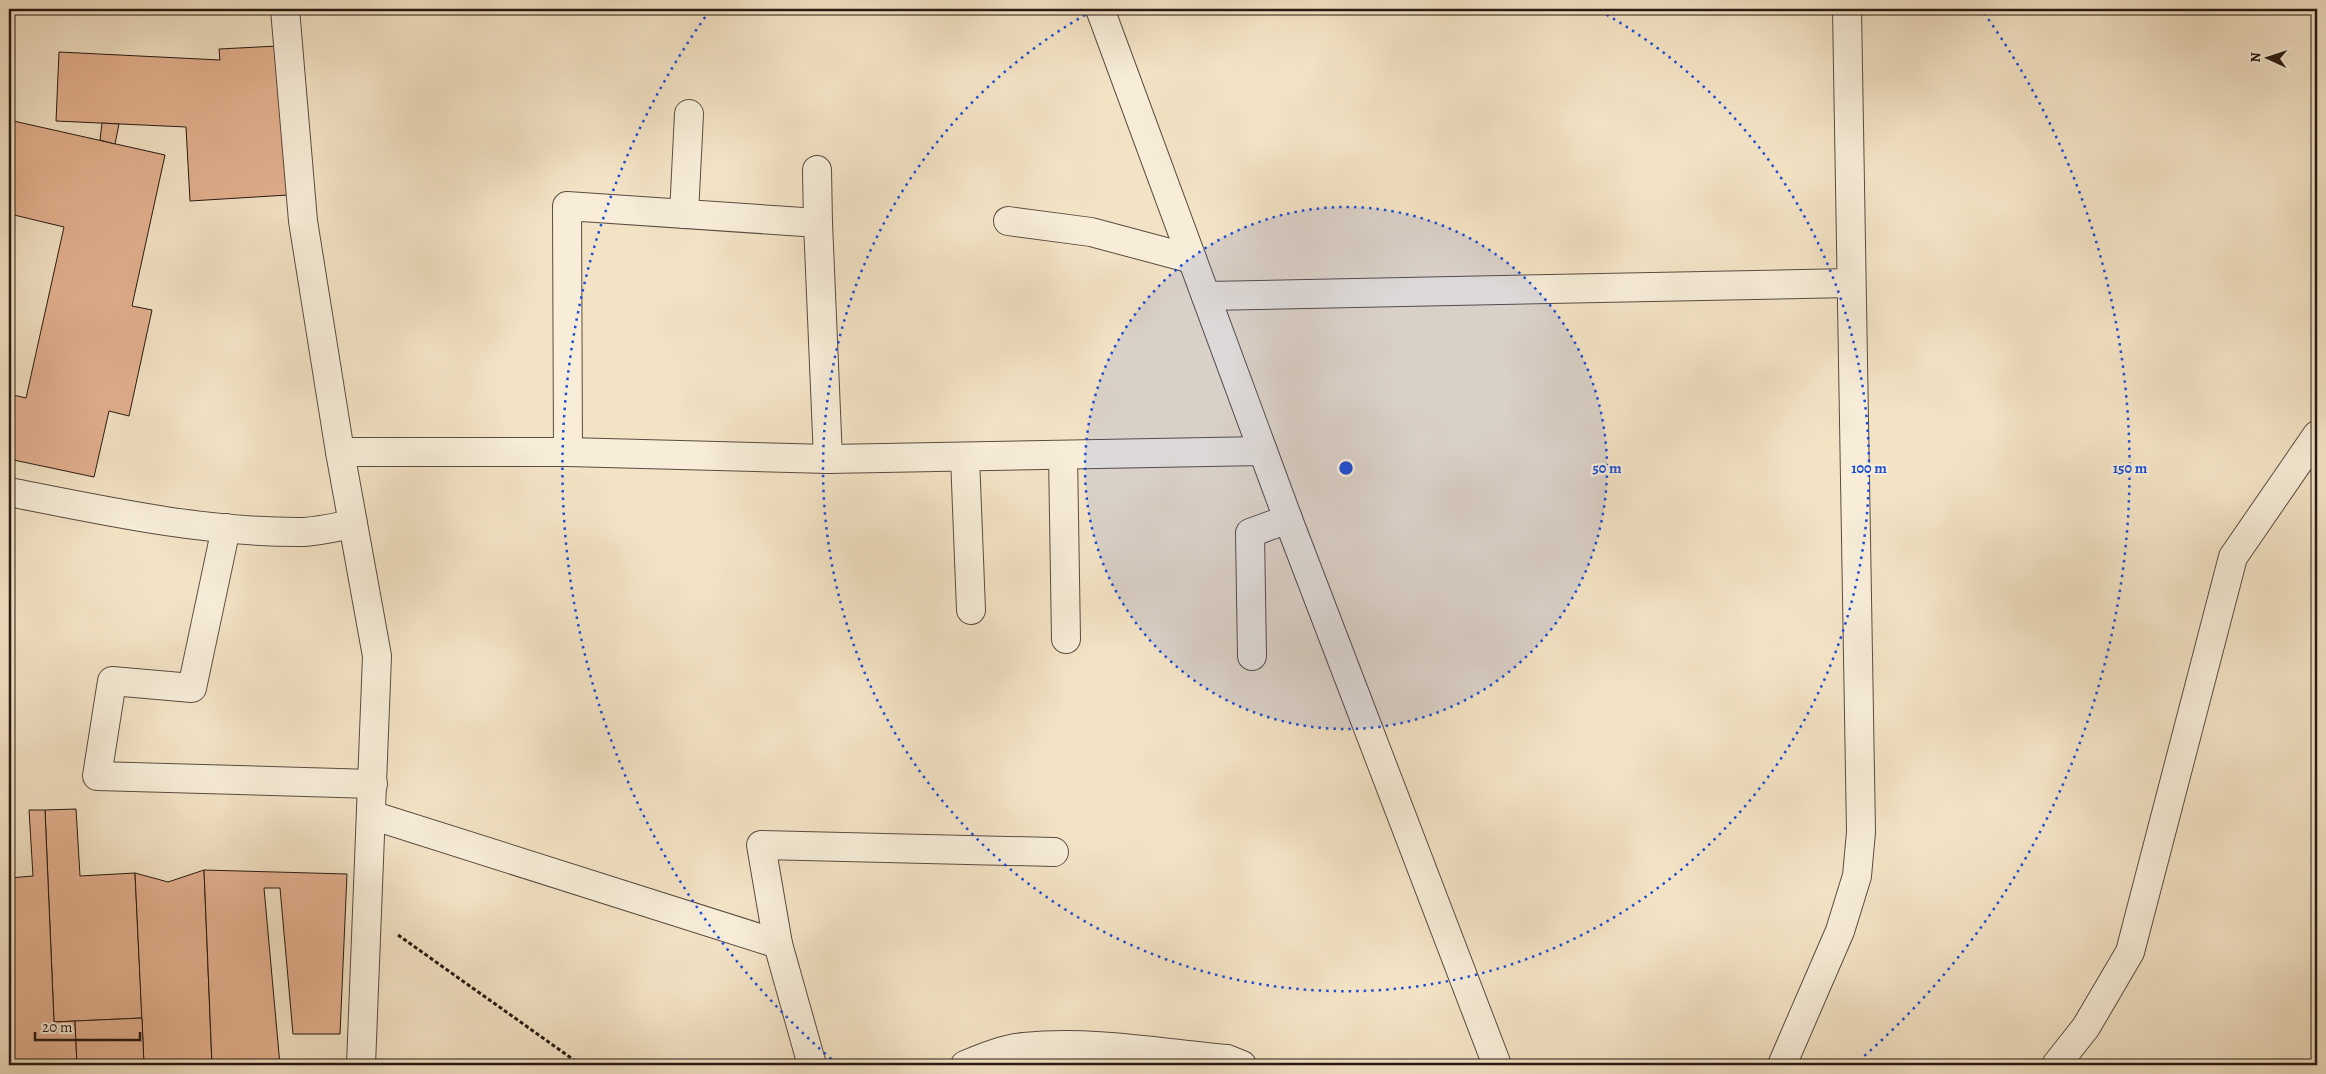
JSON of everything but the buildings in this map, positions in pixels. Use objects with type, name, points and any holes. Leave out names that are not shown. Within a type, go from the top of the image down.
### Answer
[{"type":"street","points":[[285,9],[303,221],[340,452],[377,656],[361,1065]]},
{"type":"street","points":[[1100,9],[1288,519],[1497,1065]]},
{"type":"street","points":[[1782,1065],[1840,931],[1857,876],[1860,840],[1847,9]]},
{"type":"street","points":[[684,214],[689,114]]},
{"type":"street","points":[[816,170],[828,460]]},
{"type":"street","points":[[568,452],[567,206],[818,223]]},
{"type":"street","points":[[1008,221],[1091,232],[1192,259]]},
{"type":"street","points":[[1206,296],[1851,283]]},
{"type":"street","points":[[2056,1065],[2086,1027],[2130,952],[2234,557],[2317,435]]},
{"type":"street","points":[[340,452],[568,452],[828,460],[1263,451]]},
{"type":"street","points":[[1063,455],[1066,639]]},
{"type":"street","points":[[965,457],[971,610]]},
{"type":"street","points":[[9,492],[110,512],[226,528],[306,532],[353,524]]},
{"type":"street","points":[[1252,656],[1250,533],[1288,519]]},
{"type":"street","points":[[226,528],[192,688],[112,681],[97,776],[373,784]]},
{"type":"street","points":[[372,815],[778,944]]},
{"type":"street","points":[[812,1065],[778,944],[762,845],[1054,852]]},
{"type":"street","points":[[965,1065],[984,1057],[1023,1047],[1088,1046],[1227,1059],[1242,1065]]},
{"type":"path","points":[[367,912],[581,1065]]}]
